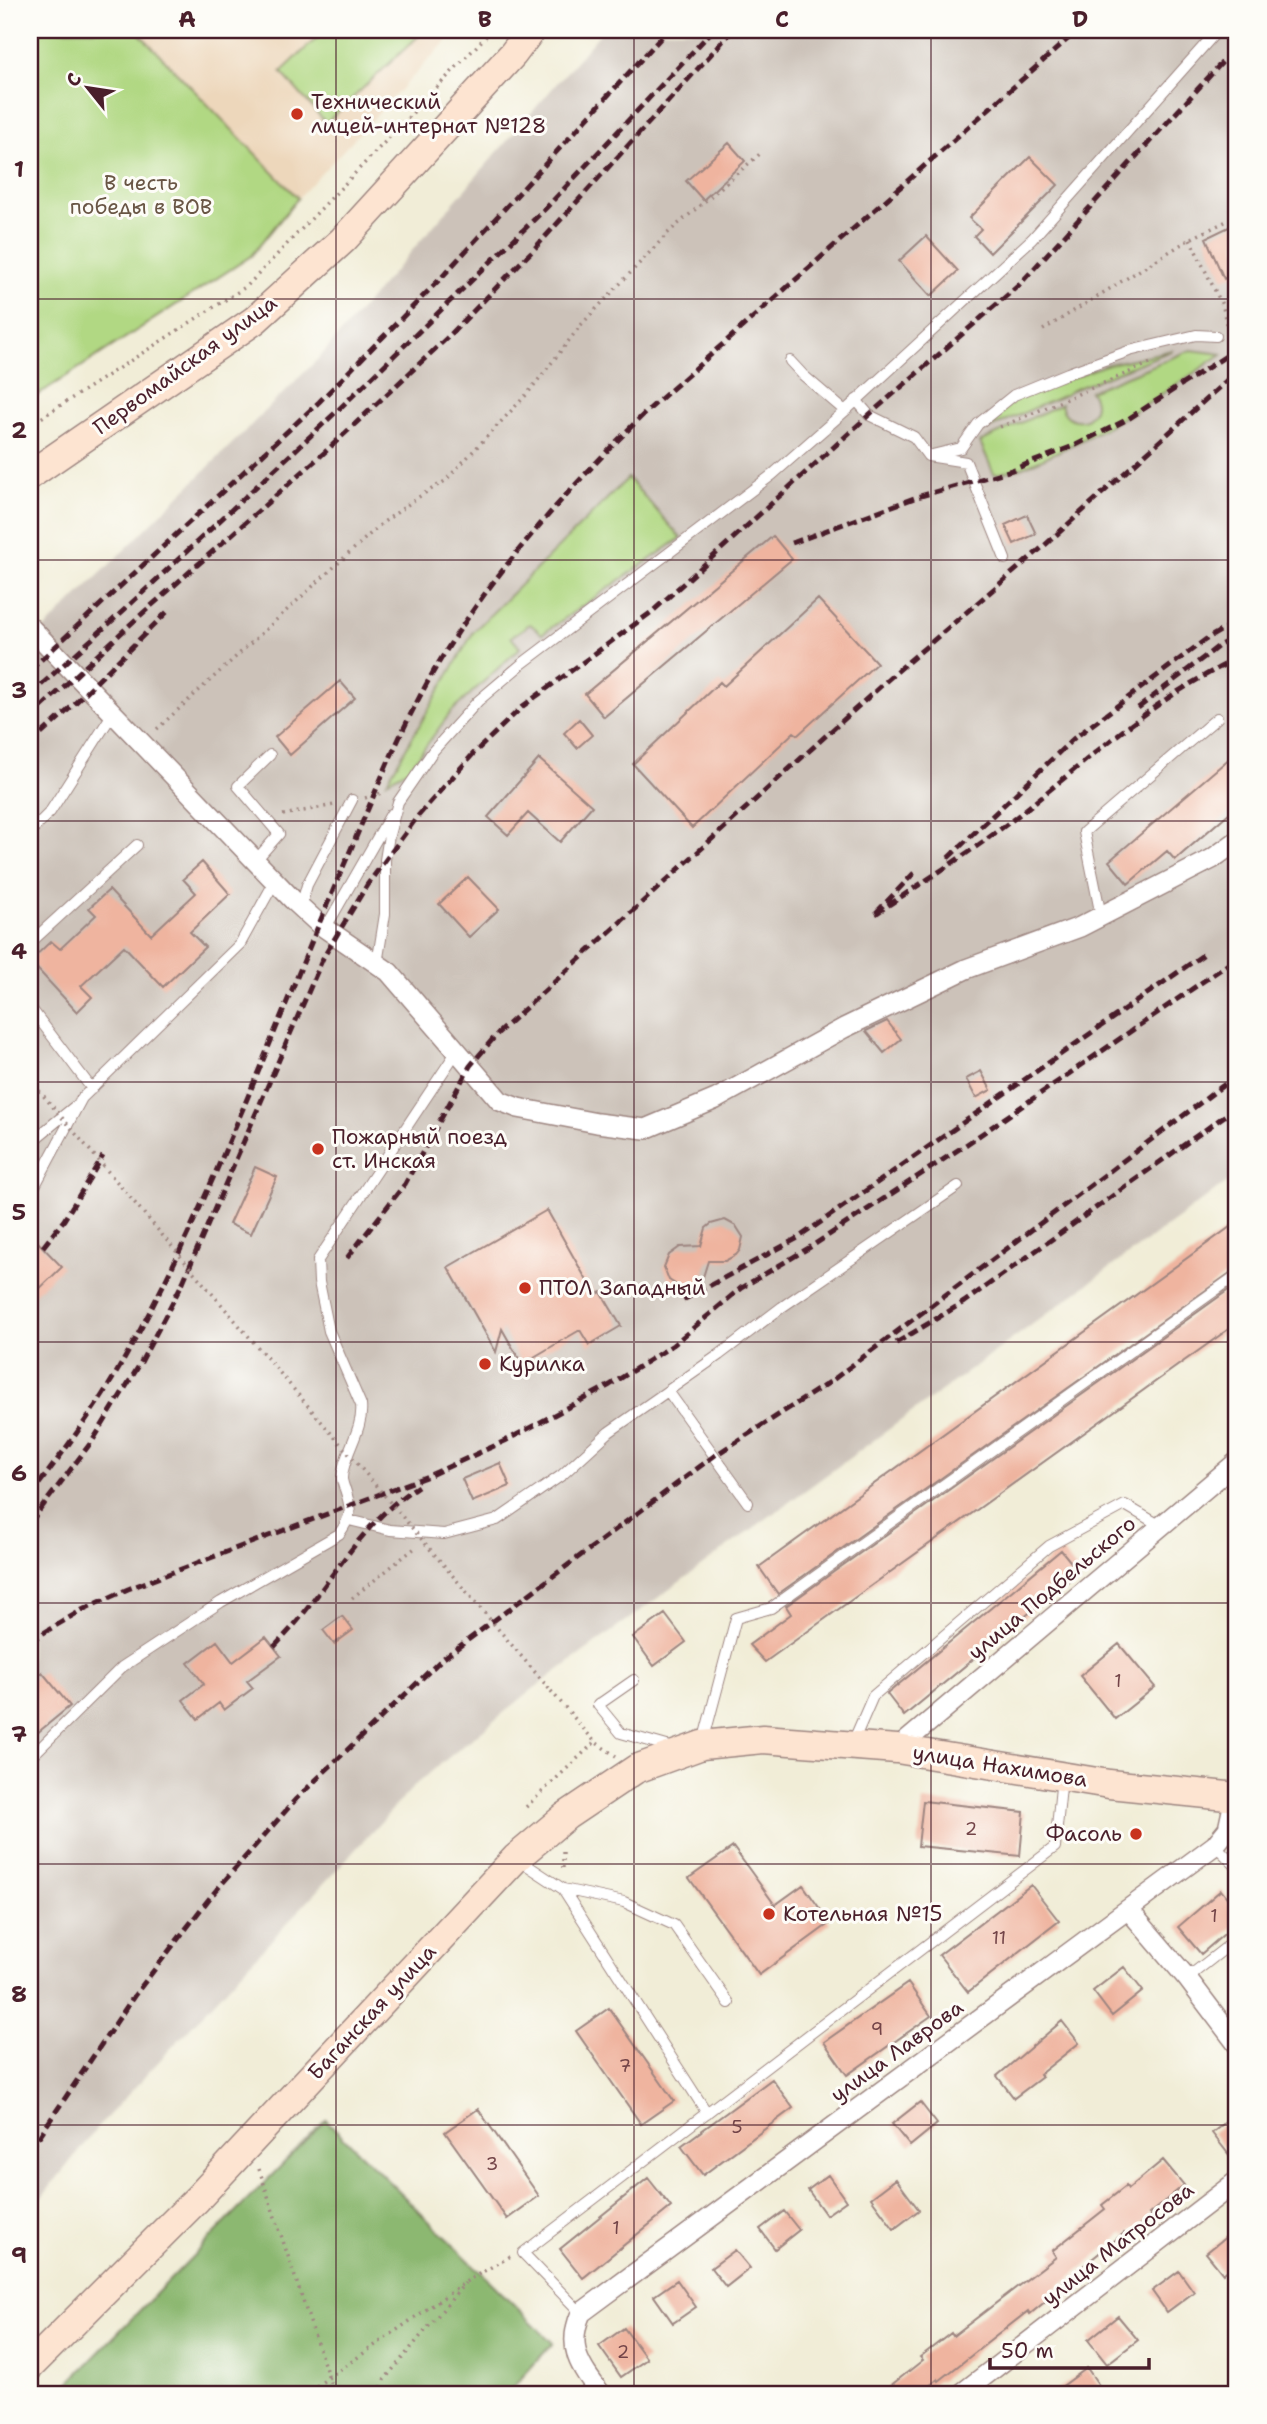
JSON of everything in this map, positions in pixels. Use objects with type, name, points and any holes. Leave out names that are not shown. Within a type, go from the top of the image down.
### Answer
[{"type":"street","name":"Первомайская улица","points":[[30,475],[255,320],[343,240],[503,65],[531,30]]},
{"type":"street","points":[[30,627],[300,907],[325,929],[389,972],[500,1101],[518,1108],[597,1123],[645,1129],[716,1099],[844,1028],[966,969],[1080,927],[1212,859],[1237,841]]},
{"type":"street","name":"улица Подбельского","points":[[897,1749],[1237,1462]]},
{"type":"street","name":"Баганская улица","points":[[30,2366],[197,2199],[516,1858],[566,1816],[636,1769],[694,1748],[763,1739]]},
{"type":"street","name":"улица Нахимова","points":[[763,1739],[897,1749],[1109,1784],[1236,1797]]},
{"type":"street","name":"улица Лаврова","points":[[580,2313],[1216,1845],[1227,1829],[1236,1797]]},
{"type":"street","points":[[1128,1909],[1187,1978],[1237,2044]]},
{"type":"street","name":"улица Матросова","points":[[961,2394],[1237,2180]]},
{"type":"street","points":[[580,2313],[573,2332],[580,2366],[600,2394]]},
{"type":"lane","points":[[325,929],[398,802],[433,751],[478,701],[523,663],[772,475],[845,411],[1032,239],[1218,30]]},
{"type":"lane","points":[[928,457],[961,448],[978,424],[1014,395],[1129,351],[1196,335],[1216,336]]},
{"type":"lane","points":[[790,361],[845,411]]},
{"type":"lane","points":[[856,400],[869,415],[914,437],[928,457],[966,462],[1005,559]]},
{"type":"lane","points":[[30,832],[50,812],[113,712]]},
{"type":"lane","points":[[1101,916],[1084,832],[1217,718]]},
{"type":"lane","points":[[256,860],[279,834],[238,786],[270,755]]},
{"type":"lane","points":[[300,907],[307,885],[352,800]]},
{"type":"lane","points":[[377,964],[385,915],[389,835],[398,802]]},
{"type":"lane","points":[[30,943],[138,845]]},
{"type":"lane","points":[[30,1143],[80,1102],[240,944],[275,881]]},
{"type":"lane","points":[[30,1007],[92,1089]]},
{"type":"lane","points":[[30,1758],[122,1667],[220,1602],[339,1534],[349,1520],[351,1505],[342,1479],[355,1433],[363,1418],[361,1405],[329,1332],[319,1282],[318,1260],[457,1051]]},
{"type":"lane","points":[[30,1195],[80,1102]]},
{"type":"lane","points":[[349,1520],[390,1530],[444,1534],[498,1520],[562,1475],[609,1433],[782,1307],[958,1186]]},
{"type":"lane","points":[[634,1680],[598,1705],[621,1734],[694,1748],[736,1618],[771,1608],[1237,1275]]},
{"type":"lane","points":[[668,1391],[748,1503]]},
{"type":"lane","points":[[852,1745],[873,1696],[1049,1546],[1125,1505],[1161,1525]]},
{"type":"lane","points":[[580,2313],[523,2253],[1055,1847],[1062,1776]]},
{"type":"lane","points":[[1216,1845],[1237,1867]]},
{"type":"lane","points":[[516,1858],[563,1889],[624,1902],[674,1925],[730,2003]]},
{"type":"lane","points":[[563,1889],[707,2113]]},
{"type":"lane","points":[[1187,1978],[1237,1938]]},
{"type":"path","points":[[30,425],[247,286],[492,30]]},
{"type":"path","points":[[142,742],[381,524],[445,481],[528,393],[581,325],[669,232],[761,153]]},
{"type":"path","points":[[1043,330],[1190,239],[1237,216]]},
{"type":"path","points":[[1190,239],[1223,307],[1237,385]]},
{"type":"path","points":[[1216,336],[1228,337]]},
{"type":"path","points":[[965,442],[1153,363]]},
{"type":"path","points":[[266,818],[410,785]]},
{"type":"path","points":[[30,1080],[595,1742],[526,1807]]},
{"type":"path","points":[[352,1598],[424,1541]]},
{"type":"path","points":[[563,1843],[563,1889]]},
{"type":"path","points":[[257,2163],[334,2394]]},
{"type":"path","points":[[306,2394],[470,2279],[507,2257],[523,2253]]},
{"type":"path","points":[[379,2394],[384,2380],[470,2279]]},
{"type":"shaded area","name":"Технический лицей-интернат №128","points":[[136,30],[457,30],[298,198]]},
{"type":"shaded area","points":[[603,30],[1237,30],[1237,1175],[533,1689],[416,1784],[97,2128],[30,2212],[30,643],[320,357]]},
{"type":"green space","name":"В честь победы в ВОВ","points":[[30,30],[136,30],[298,198],[251,256],[30,400]]},
{"type":"green space","points":[[325,30],[425,30],[326,123],[281,72]]},
{"type":"green space","points":[[1173,350],[1072,390],[978,433],[977,428],[1013,400],[1105,365]]},
{"type":"green space","points":[[1191,350],[1222,354],[1184,380],[1086,438],[1031,464],[994,474],[980,442],[1061,404],[1070,418],[1086,419],[1095,406],[1090,391]]},
{"type":"green space","points":[[628,478],[681,538],[542,634],[530,624],[511,637],[520,648],[451,712],[409,769],[387,781],[474,631]]},
{"type":"green space","points":[[326,2120],[553,2343],[507,2394],[58,2394]]},
{"type":"building","points":[[729,143],[745,161],[703,200],[686,181]]},
{"type":"building","points":[[1030,157],[1058,185],[990,253],[974,236],[981,229],[969,218]]},
{"type":"building","points":[[1237,223],[1237,273],[1224,279],[1206,238]]},
{"type":"building","points":[[926,236],[958,271],[931,296],[899,261]]},
{"type":"building","points":[[1027,515],[1036,534],[1014,544],[1005,525]]},
{"type":"building","points":[[773,536],[792,559],[604,717],[585,694]]},
{"type":"building","points":[[818,599],[877,663],[798,735],[794,732],[692,828],[633,764],[720,682],[724,686]]},
{"type":"building","points":[[340,681],[355,698],[290,755],[275,737]]},
{"type":"building","points":[[579,719],[592,735],[577,748],[564,733]]},
{"type":"building","points":[[1237,752],[1237,806],[1175,860],[1167,851],[1128,884],[1109,861]]},
{"type":"building","points":[[539,759],[592,806],[560,842],[528,813],[508,835],[488,817]]},
{"type":"building","points":[[202,862],[230,894],[190,932],[205,947],[163,987],[124,946],[81,986],[92,997],[77,1012],[30,961],[51,941],[60,949],[96,915],[89,908],[109,890],[151,935],[196,893],[183,879]]},
{"type":"building","points":[[468,877],[499,909],[469,937],[439,904]]},
{"type":"building","points":[[887,1021],[901,1039],[884,1053],[866,1031]]},
{"type":"building","points":[[981,1071],[991,1090],[976,1098],[966,1079]]},
{"type":"building","points":[[255,1167],[277,1177],[251,1234],[229,1224]]},
{"type":"building","name":"ПТОЛ Западный","points":[[547,1210],[595,1295],[601,1292],[621,1326],[589,1345],[580,1330],[522,1364],[502,1329],[496,1352],[448,1267]]},
{"type":"building","points":[[725,1220],[736,1226],[743,1237],[736,1255],[725,1261],[708,1261],[703,1277],[693,1286],[680,1287],[669,1280],[664,1267],[669,1255],[680,1247],[701,1246],[706,1228]]},
{"type":"building","points":[[1237,1222],[1237,1268],[778,1594],[759,1567]]},
{"type":"building","points":[[30,1234],[62,1267],[30,1298]]},
{"type":"building","points":[[1237,1284],[1237,1323],[765,1662],[749,1645],[791,1614],[786,1606]]},
{"type":"building","points":[[500,1463],[510,1486],[472,1502],[462,1479]]},
{"type":"building","points":[[1061,1550],[1079,1572],[904,1716],[887,1694]]},
{"type":"building","points":[[665,1614],[686,1642],[654,1666],[633,1637]]},
{"type":"building","points":[[342,1616],[353,1630],[334,1644],[323,1630]]},
{"type":"building","points":[[266,1637],[281,1656],[247,1681],[253,1688],[224,1710],[219,1703],[198,1719],[183,1700],[204,1684],[188,1663],[217,1641],[233,1662]]},
{"type":"building","points":[[1119,1644],[1155,1687],[1115,1719],[1080,1676]]},
{"type":"building","points":[[42,1672],[70,1706],[30,1739],[30,1682]]},
{"type":"building","points":[[923,1801],[1024,1812],[1020,1856],[918,1846]]},
{"type":"building","name":"Котельная №15","points":[[733,1847],[775,1905],[803,1885],[830,1923],[759,1975],[689,1878]]},
{"type":"building","points":[[1031,1885],[1059,1921],[968,1992],[939,1955]]},
{"type":"building","points":[[1221,1890],[1237,1910],[1237,1923],[1201,1954],[1178,1927]]},
{"type":"building","points":[[1124,1967],[1143,1991],[1112,2016],[1093,1991]]},
{"type":"building","points":[[908,1983],[931,2016],[847,2075],[824,2042]]},
{"type":"building","points":[[609,2008],[674,2101],[641,2124],[576,2031]]},
{"type":"building","points":[[1062,2021],[1079,2043],[1014,2098],[997,2076]]},
{"type":"building","points":[[772,2079],[793,2108],[703,2175],[681,2146]]},
{"type":"building","points":[[920,2102],[937,2124],[910,2146],[892,2124]]},
{"type":"building","points":[[478,2109],[539,2196],[507,2219],[445,2132]]},
{"type":"building","points":[[1237,2113],[1237,2165],[1212,2133]]},
{"type":"building","points":[[1163,2160],[1184,2185],[1149,2214],[1151,2216],[1126,2236],[1124,2233],[1055,2289],[1057,2292],[1030,2314],[1028,2311],[939,2381],[938,2379],[919,2394],[880,2394],[923,2360],[920,2357],[951,2333],[953,2336],[1056,2257],[1052,2251],[1105,2209],[1102,2205],[1126,2186],[1128,2189]]},
{"type":"building","points":[[828,2175],[846,2201],[826,2215],[808,2190]]},
{"type":"building","points":[[648,2178],[671,2207],[583,2278],[560,2249]]},
{"type":"building","points":[[896,2179],[919,2210],[894,2229],[871,2198]]},
{"type":"building","points":[[784,2211],[799,2230],[775,2249],[760,2229]]},
{"type":"building","points":[[1237,2228],[1237,2262],[1223,2274],[1206,2253]]},
{"type":"building","points":[[735,2250],[750,2268],[726,2287],[711,2268]]},
{"type":"building","points":[[1179,2271],[1194,2292],[1167,2312],[1152,2291]]},
{"type":"building","points":[[677,2280],[696,2307],[673,2323],[654,2296]]},
{"type":"building","points":[[1118,2316],[1138,2340],[1107,2364],[1088,2340]]},
{"type":"building","points":[[624,2328],[647,2359],[621,2377],[599,2346]]},
{"type":"building","points":[[1087,2368],[1105,2394],[1052,2394]]},
{"type":"railway","points":[[30,670],[319,402],[441,278],[668,30]]},
{"type":"railway","points":[[30,695],[335,413],[546,208],[713,30]]},
{"type":"railway","points":[[30,718],[134,621],[325,452],[449,336],[535,248],[733,30]]},
{"type":"railway","points":[[30,1496],[104,1393],[157,1297],[241,1113],[378,784],[429,679],[466,621],[538,527],[646,412],[1078,30]]},
{"type":"railway","points":[[30,1523],[93,1440],[140,1364],[183,1282],[323,958],[367,885],[418,816],[474,753],[523,706],[653,611],[869,415],[1019,285],[1237,46]]},
{"type":"railway","points":[[792,543],[917,497],[1012,470],[1076,445],[1128,419],[1237,349]]},
{"type":"railway","points":[[347,1258],[405,1184],[470,1066],[498,1033],[894,674],[1044,546],[1237,371]]},
{"type":"railway","points":[[30,744],[169,610]]},
{"type":"railway","points":[[948,858],[1073,739],[1205,640],[1237,621]]},
{"type":"railway","points":[[1138,708],[1220,645],[1237,637]]},
{"type":"railway","points":[[914,873],[874,915],[998,831],[1149,711],[1207,674],[1237,659]]},
{"type":"railway","points":[[683,1300],[798,1238],[1207,952]]},
{"type":"railway","points":[[30,1641],[82,1610],[128,1589],[428,1476],[505,1441],[610,1385],[673,1345],[741,1288],[812,1246],[967,1144],[1237,958]]},
{"type":"railway","points":[[30,2150],[134,1996],[212,1895],[296,1799],[441,1660],[714,1456],[830,1382],[1237,1075]]},
{"type":"railway","points":[[896,1343],[964,1302],[1237,1107]]},
{"type":"railway","points":[[43,1247],[64,1220],[103,1156]]},
{"type":"railway","points":[[274,1647],[300,1618],[369,1528],[418,1486]]},
{"type":"place","name":"Технический лицей-интернат №128","points":[[297,114]]},
{"type":"place","name":"Пожарный поезд ст. Инская","points":[[318,1149]]},
{"type":"place","name":"ПТОЛ Западный","points":[[525,1288]]},
{"type":"place","name":"Курилка","points":[[485,1364]]},
{"type":"place","name":"Фасоль","points":[[1136,1834]]},
{"type":"place","name":"Котельная №15","points":[[769,1914]]}]
